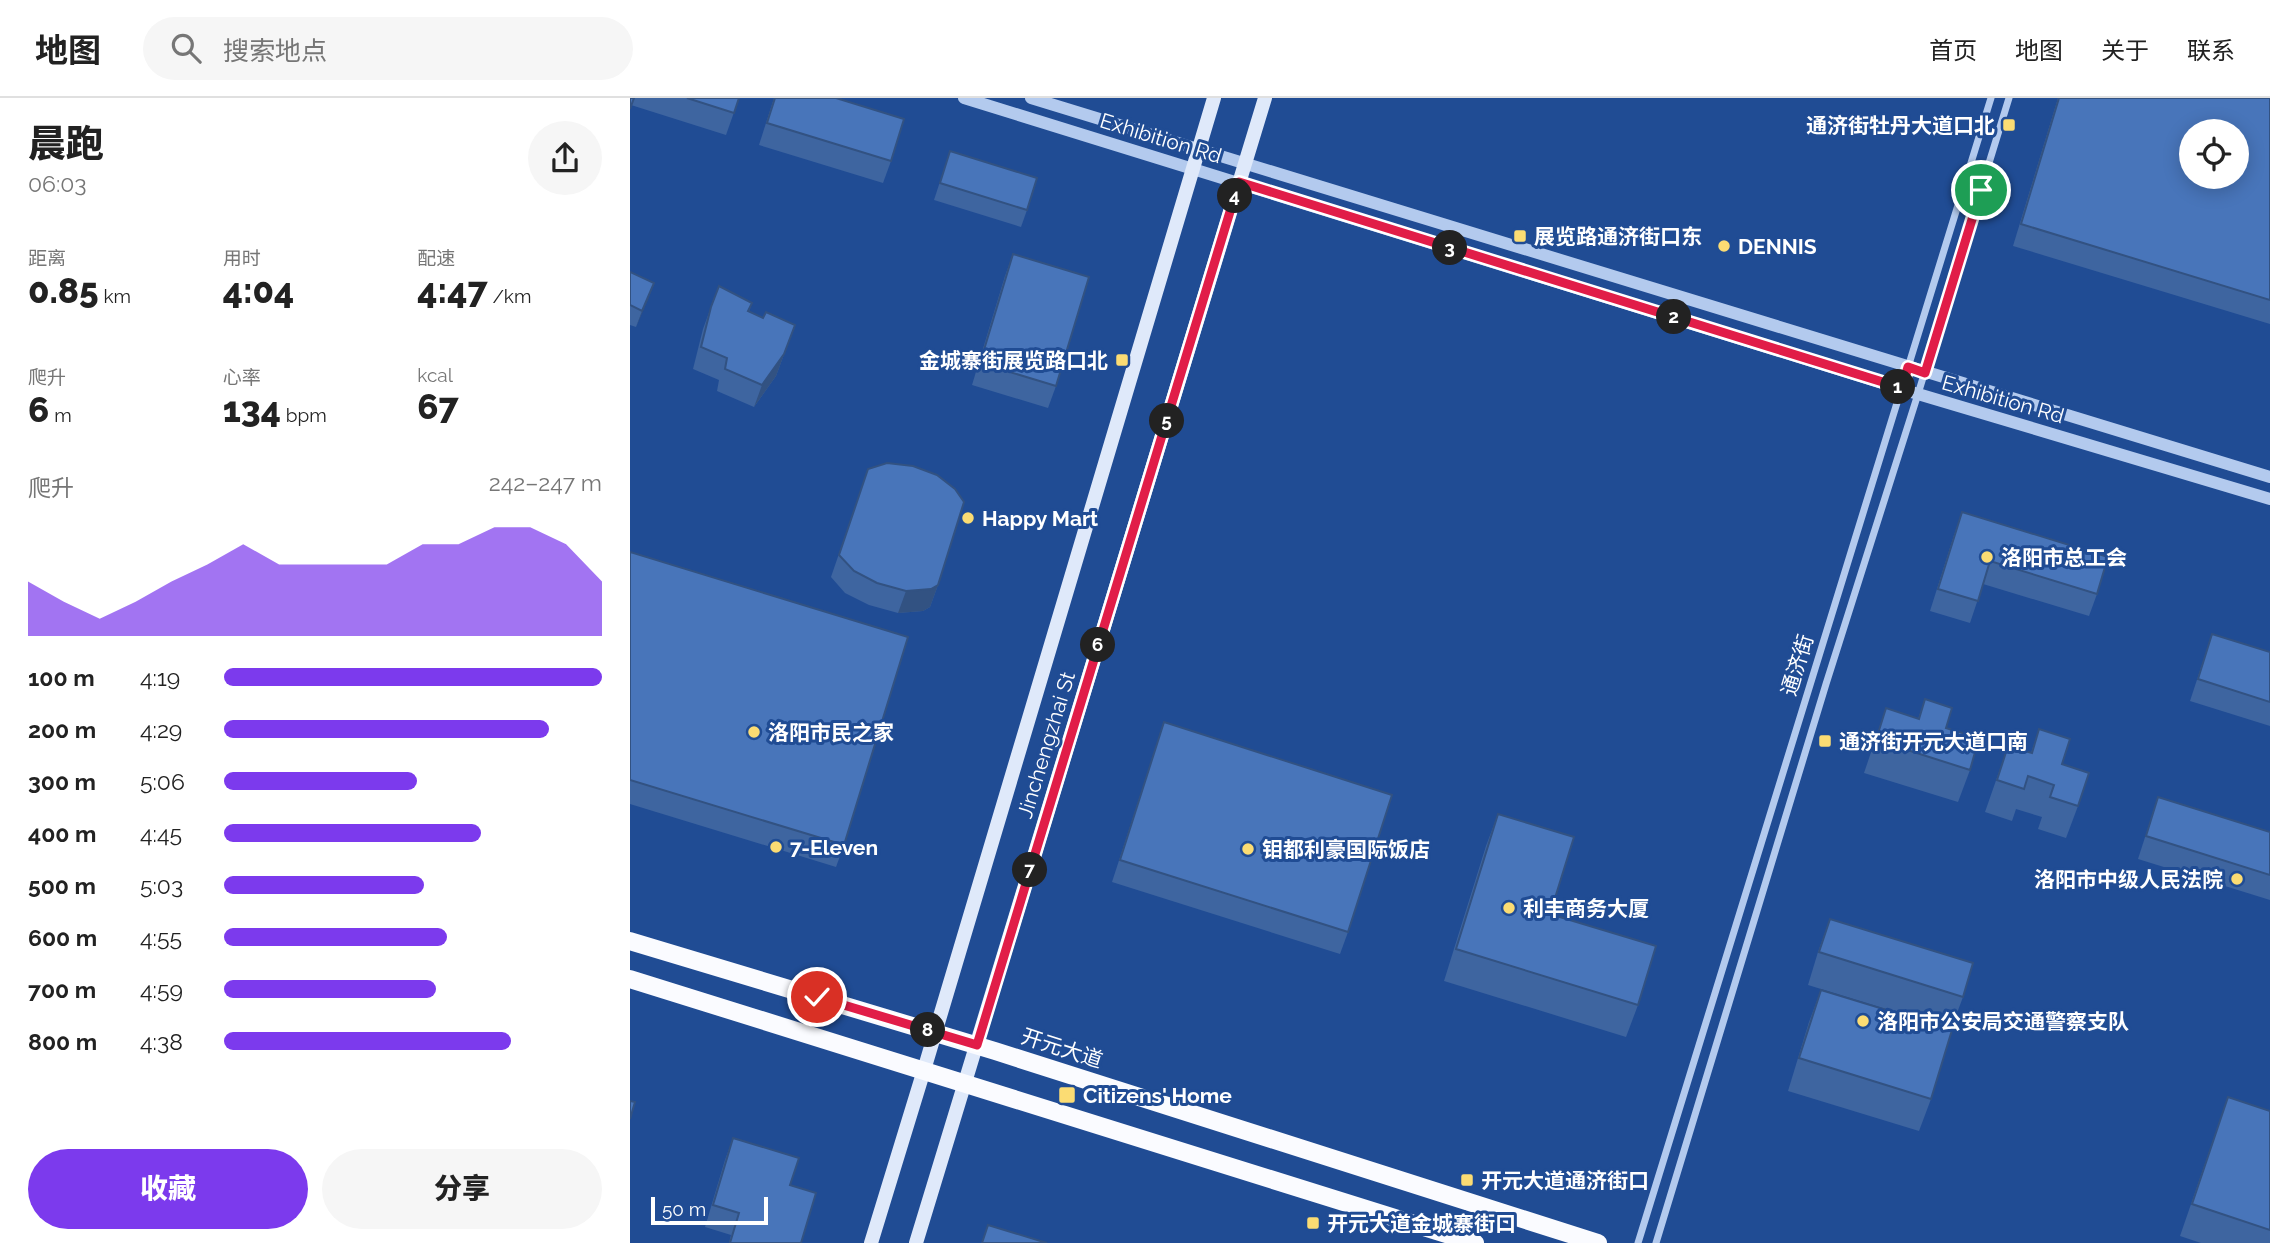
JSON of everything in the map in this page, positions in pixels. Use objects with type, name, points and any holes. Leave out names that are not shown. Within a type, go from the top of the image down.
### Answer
[{"type":"main road","name":"Jinchengzhai St","points":[[871,1243],[1214,98]]},
{"type":"main road","name":"Jinchengzhai St","points":[[916,1243],[1265,98]]},
{"type":"main road","name":"开元大道","points":[[630,941],[977,1045],[1598,1243]]},
{"type":"main road","points":[[630,979],[1475,1243]]},
{"type":"street","name":"Exhibition Rd","points":[[964,98],[1918,394],[2270,499]]},
{"type":"street","name":"Exhibition Rd","points":[[1031,98],[2270,477]]},
{"type":"street","name":"通济街","points":[[1638,1243],[1991,98]]},
{"type":"street","name":"通济街","points":[[1656,1243],[1822,697],[2009,98]]},
{"type":"building","points":[[687,98],[739,98],[734,113]]},
{"type":"building","points":[[775,98],[836,98],[904,119],[891,161],[767,123]]},
{"type":"building","points":[[2059,98],[2270,98],[2270,300],[2021,224]]},
{"type":"building","points":[[950,151],[1037,178],[1027,210],[940,183]]},
{"type":"building","points":[[1013,254],[1089,277],[1056,386],[980,363]]},
{"type":"building","points":[[630,272],[654,283],[642,311],[630,305]]},
{"type":"building","points":[[719,286],[752,303],[748,311],[763,318],[766,312],[795,325],[784,354],[762,385],[725,369],[727,358],[701,347]]},
{"type":"building","points":[[887,463],[913,466],[937,475],[955,489],[964,502],[938,585],[931,589],[906,591],[877,583],[854,571],[839,555],[868,469]]},
{"type":"building","points":[[1962,512],[2108,557],[2097,594],[1990,561],[1978,601],[1938,589]]},
{"type":"building","name":"洛阳市民之家","points":[[630,552],[908,637],[844,845],[630,780]]},
{"type":"building","points":[[2212,634],[2270,652],[2270,702],[2198,679]]},
{"type":"building","points":[[1925,699],[1952,708],[1946,728],[1979,738],[1970,770],[1876,740],[1886,708],[1919,719]]},
{"type":"building","name":"钼都利豪国际饭店","points":[[1164,722],[1392,795],[1348,932],[1120,860]]},
{"type":"building","points":[[2039,729],[2070,739],[2062,764],[2089,773],[2078,806],[2050,797],[2054,785],[2028,776],[2024,789],[1997,780],[2008,746],[2032,753]]},
{"type":"building","points":[[2158,797],[2270,832],[2270,875],[2146,836]]},
{"type":"building","name":"利丰商务大厦","points":[[1498,814],[1574,837],[1550,914],[1656,946],[1638,1005],[1456,949]]},
{"type":"building","points":[[1830,919],[1973,963],[1963,997],[1819,952]]},
{"type":"building","points":[[1821,990],[1952,1030],[1931,1099],[1799,1058]]},
{"type":"building","points":[[2228,1097],[2270,1111],[2270,1230],[2192,1204]]},
{"type":"building","points":[[630,1101],[635,1102],[630,1119]]},
{"type":"building","points":[[733,1138],[799,1158],[790,1185],[816,1193],[801,1243],[730,1243],[739,1213],[713,1205]]},
{"type":"building","points":[[988,1225],[1047,1243],[982,1243]]},
{"type":"place","name":"通济街牡丹大道口北","points":[[2009,125]]},
{"type":"place","name":"展览路通济街口东","points":[[1520,236]]},
{"type":"place","name":"DENNIS","points":[[1724,246]]},
{"type":"place","name":"金城寨街展览路口北","points":[[1122,360]]},
{"type":"place","name":"Happy Mart","points":[[968,518]]},
{"type":"place","name":"洛阳市总工会","points":[[1987,557]]},
{"type":"place","name":"洛阳市民之家","points":[[754,732]]},
{"type":"place","name":"通济街开元大道口南","points":[[1825,741]]},
{"type":"place","name":"7-Eleven","points":[[776,847]]},
{"type":"place","name":"钼都利豪国际饭店","points":[[1248,849]]},
{"type":"place","name":"洛阳市中级人民法院","points":[[2237,879]]},
{"type":"place","name":"利丰商务大厦","points":[[1509,908]]},
{"type":"place","name":"洛阳市公安局交通警察支队","points":[[1863,1021]]},
{"type":"place","name":"Citizens' Home","points":[[1067,1095]]},
{"type":"place","name":"开元大道通济街口","points":[[1467,1180]]},
{"type":"place","name":"开元大道金城寨街口","points":[[1313,1223]]},
{"type":"route","points":[[817,997],[977,1045],[1239,182],[1902,388],[1908,367],[1925,373],[1981,190]]}]
